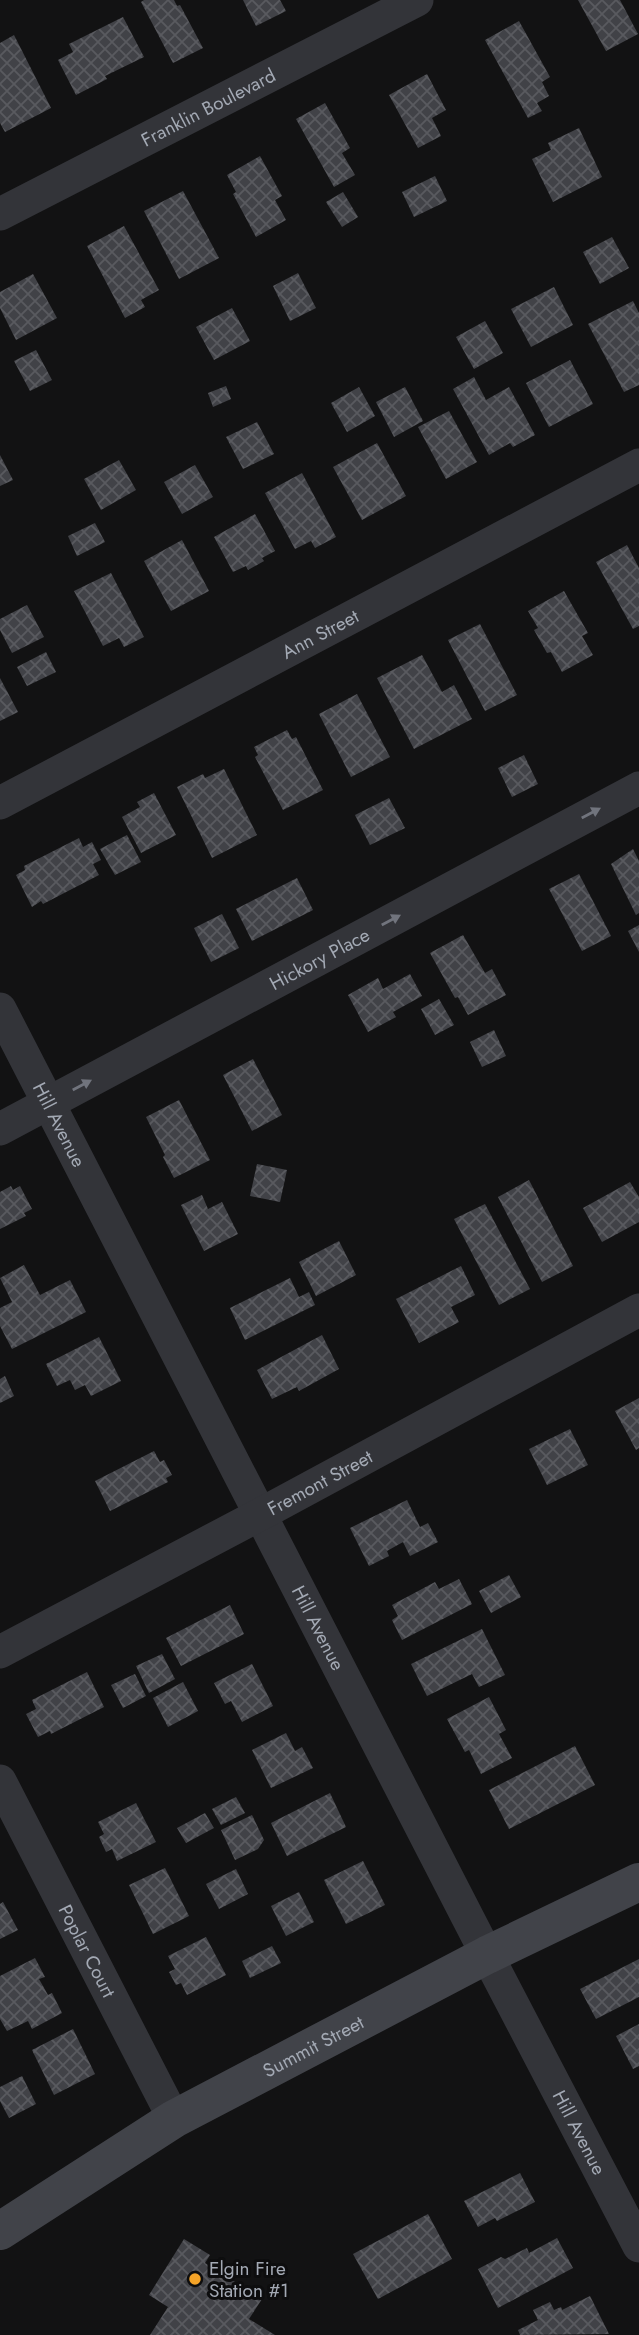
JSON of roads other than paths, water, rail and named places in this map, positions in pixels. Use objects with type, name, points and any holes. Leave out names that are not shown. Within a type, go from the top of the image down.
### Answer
[{"type":"main road","name":"Summit Street","points":[[0,2231],[174,2119],[487,1955],[639,1882]]},
{"type":"street","name":"Franklin Boulevard","points":[[0,214],[417,0]]},
{"type":"street","name":"Ann Street","points":[[0,803],[639,465]]},
{"type":"street","name":"Hickory Place","points":[[0,1129],[639,788]]},
{"type":"street","name":"Hill Avenue","points":[[0,1009],[639,2246]]},
{"type":"street","name":"Fremont Street","points":[[0,1652],[639,1310]]},
{"type":"street","name":"Poplar Court","points":[[0,1781],[174,2119]]},
{"type":"place","name":"Elgin Fire Station #1","points":[[195,2279]]}]
